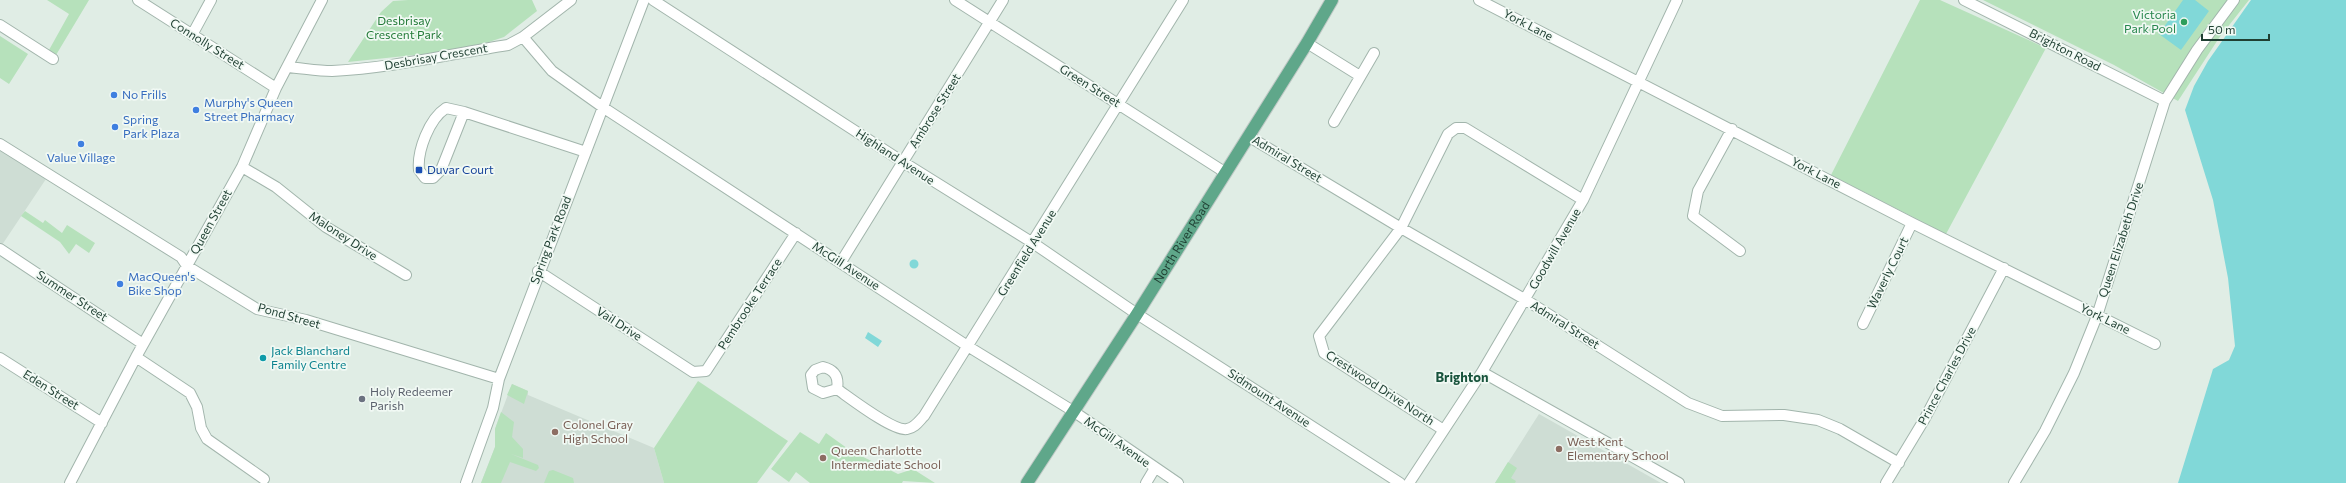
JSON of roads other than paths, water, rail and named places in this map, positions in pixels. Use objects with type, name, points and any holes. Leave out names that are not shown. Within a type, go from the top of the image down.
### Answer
[{"type":"main road","name":"North River Road","points":[[1027,483],[1073,410],[1137,314],[1307,43],[1332,0]]},
{"type":"street","name":"Connolly Street","points":[[138,0],[276,88]]},
{"type":"street","points":[[192,35],[212,0]]},
{"type":"street","name":"Queen Street","points":[[73,482],[136,357],[242,167],[276,88],[322,0]]},
{"type":"street","name":"Desbrisay Crescent","points":[[287,67],[331,71],[406,63],[508,45],[523,37],[571,0]]},
{"type":"street","name":"Spring Park Road","points":[[466,483],[493,408],[499,378],[538,271],[604,108],[644,0]]},
{"type":"street","name":"Highland Avenue","points":[[653,0],[903,162],[1033,243],[1137,314]]},
{"type":"street","name":"Green Street","points":[[955,0],[989,24],[1120,104],[1226,172]]},
{"type":"street","name":"Ambrose Street","points":[[841,262],[1003,0]]},
{"type":"street","name":"Greenfield Avenue","points":[[837,389],[894,427],[906,430],[915,426],[924,416],[969,347],[1183,0]]},
{"type":"street","name":"York Lane","points":[[1479,0],[1912,223],[2155,344]]},
{"type":"street","name":"Goodwill Avenue","points":[[1408,483],[1442,429],[1482,372],[1526,300],[1583,200],[1677,0]]},
{"type":"street","name":"Brighton Road","points":[[1964,0],[2162,100]]},
{"type":"street","points":[[2162,100],[2185,59],[2229,0]]},
{"type":"street","points":[[2162,100],[2234,0]]},
{"type":"street","points":[[0,25],[53,59]]},
{"type":"street","name":"McGill Avenue","points":[[523,37],[552,71],[604,108],[969,347],[1073,410],[1178,483]]},
{"type":"street","points":[[1307,43],[1360,76]]},
{"type":"street","points":[[1334,122],[1374,52]]},
{"type":"street","name":"Queen Elizabeth Drive","points":[[2014,483],[2045,431],[2074,373],[2097,316],[2162,100]]},
{"type":"street","points":[[464,112],[441,170],[433,178],[425,178],[419,170],[418,162],[429,129],[440,112],[446,108],[464,112],[586,152]]},
{"type":"street","name":"Crestwood Drive North","points":[[1442,429],[1324,353],[1320,345],[1319,336],[1401,228],[1448,134],[1456,128],[1465,128],[1583,200]]},
{"type":"street","points":[[1732,129],[1698,191],[1693,216],[1740,251]]},
{"type":"street","name":"Admiral Street","points":[[1248,136],[1401,228],[1526,300],[1688,403],[1722,416],[1784,415],[1818,420],[1840,429],[1898,463]]},
{"type":"street","name":"Pond Street","points":[[0,144],[181,257],[188,266],[257,309],[306,320],[499,378]]},
{"type":"street","name":"Maloney Drive","points":[[242,167],[276,187],[326,227],[406,276]]},
{"type":"street","name":"Waverly Court","points":[[1864,324],[1912,223]]},
{"type":"street","name":"Pembrooke Terrace","points":[[702,373],[706,371],[796,233]]},
{"type":"street","name":"Summer Street","points":[[0,249],[143,344]]},
{"type":"street","name":"Prince Charles Drive","points":[[1886,483],[1924,420],[2004,268]]},
{"type":"street","name":"Vail Drive","points":[[538,271],[693,372],[702,373]]},
{"type":"street","name":"Sidmount Avenue","points":[[1137,314],[1400,483]]},
{"type":"street","points":[[136,357],[190,392],[197,407],[201,428],[207,439],[264,479]]},
{"type":"street","name":"Eden Street","points":[[0,358],[102,423]]},
{"type":"street","points":[[1482,372],[1679,483]]},
{"type":"street","points":[[1146,483],[1155,468]]},
{"type":"water","name":"Victoria Park Pool","points":[[2183,0],[2195,0],[2209,11],[2181,50],[2159,34]]},
{"type":"water","points":[[2251,0],[2346,0],[2346,483],[2178,483],[2213,369],[2229,360],[2235,346],[2228,278],[2213,200],[2185,110],[2194,86],[2208,61]]},
{"type":"water","points":[[914,259],[919,264],[914,269],[909,264]]},
{"type":"water","points":[[868,332],[882,341],[878,347],[865,338]]},
{"type":"place","name":"Victoria Park Pool","points":[[2184,22]]},
{"type":"place","name":"No Frills","points":[[114,95]]},
{"type":"place","name":"Murphy's Queen Street Pharmacy","points":[[196,110]]},
{"type":"place","name":"Spring Park Plaza","points":[[115,127]]},
{"type":"place","name":"Value Village","points":[[81,144]]},
{"type":"place","name":"Duvar Court","points":[[419,170]]},
{"type":"place","name":"MacQueen's Bike Shop","points":[[120,284]]},
{"type":"place","name":"Jack Blanchard Family Centre","points":[[263,358]]},
{"type":"place","name":"Holy Redeemer Parish","points":[[362,399]]},
{"type":"place","name":"Colonel Gray High School","points":[[555,432]]},
{"type":"place","name":"West Kent Elementary School","points":[[1559,449]]},
{"type":"place","name":"Queen Charlotte Intermediate School","points":[[823,458]]},
{"type":"district","name":"Brighton","points":[[1462,377]]},
{"type":"park label","name":"Desbrisay Crescent Park","points":[[404,28]]}]
